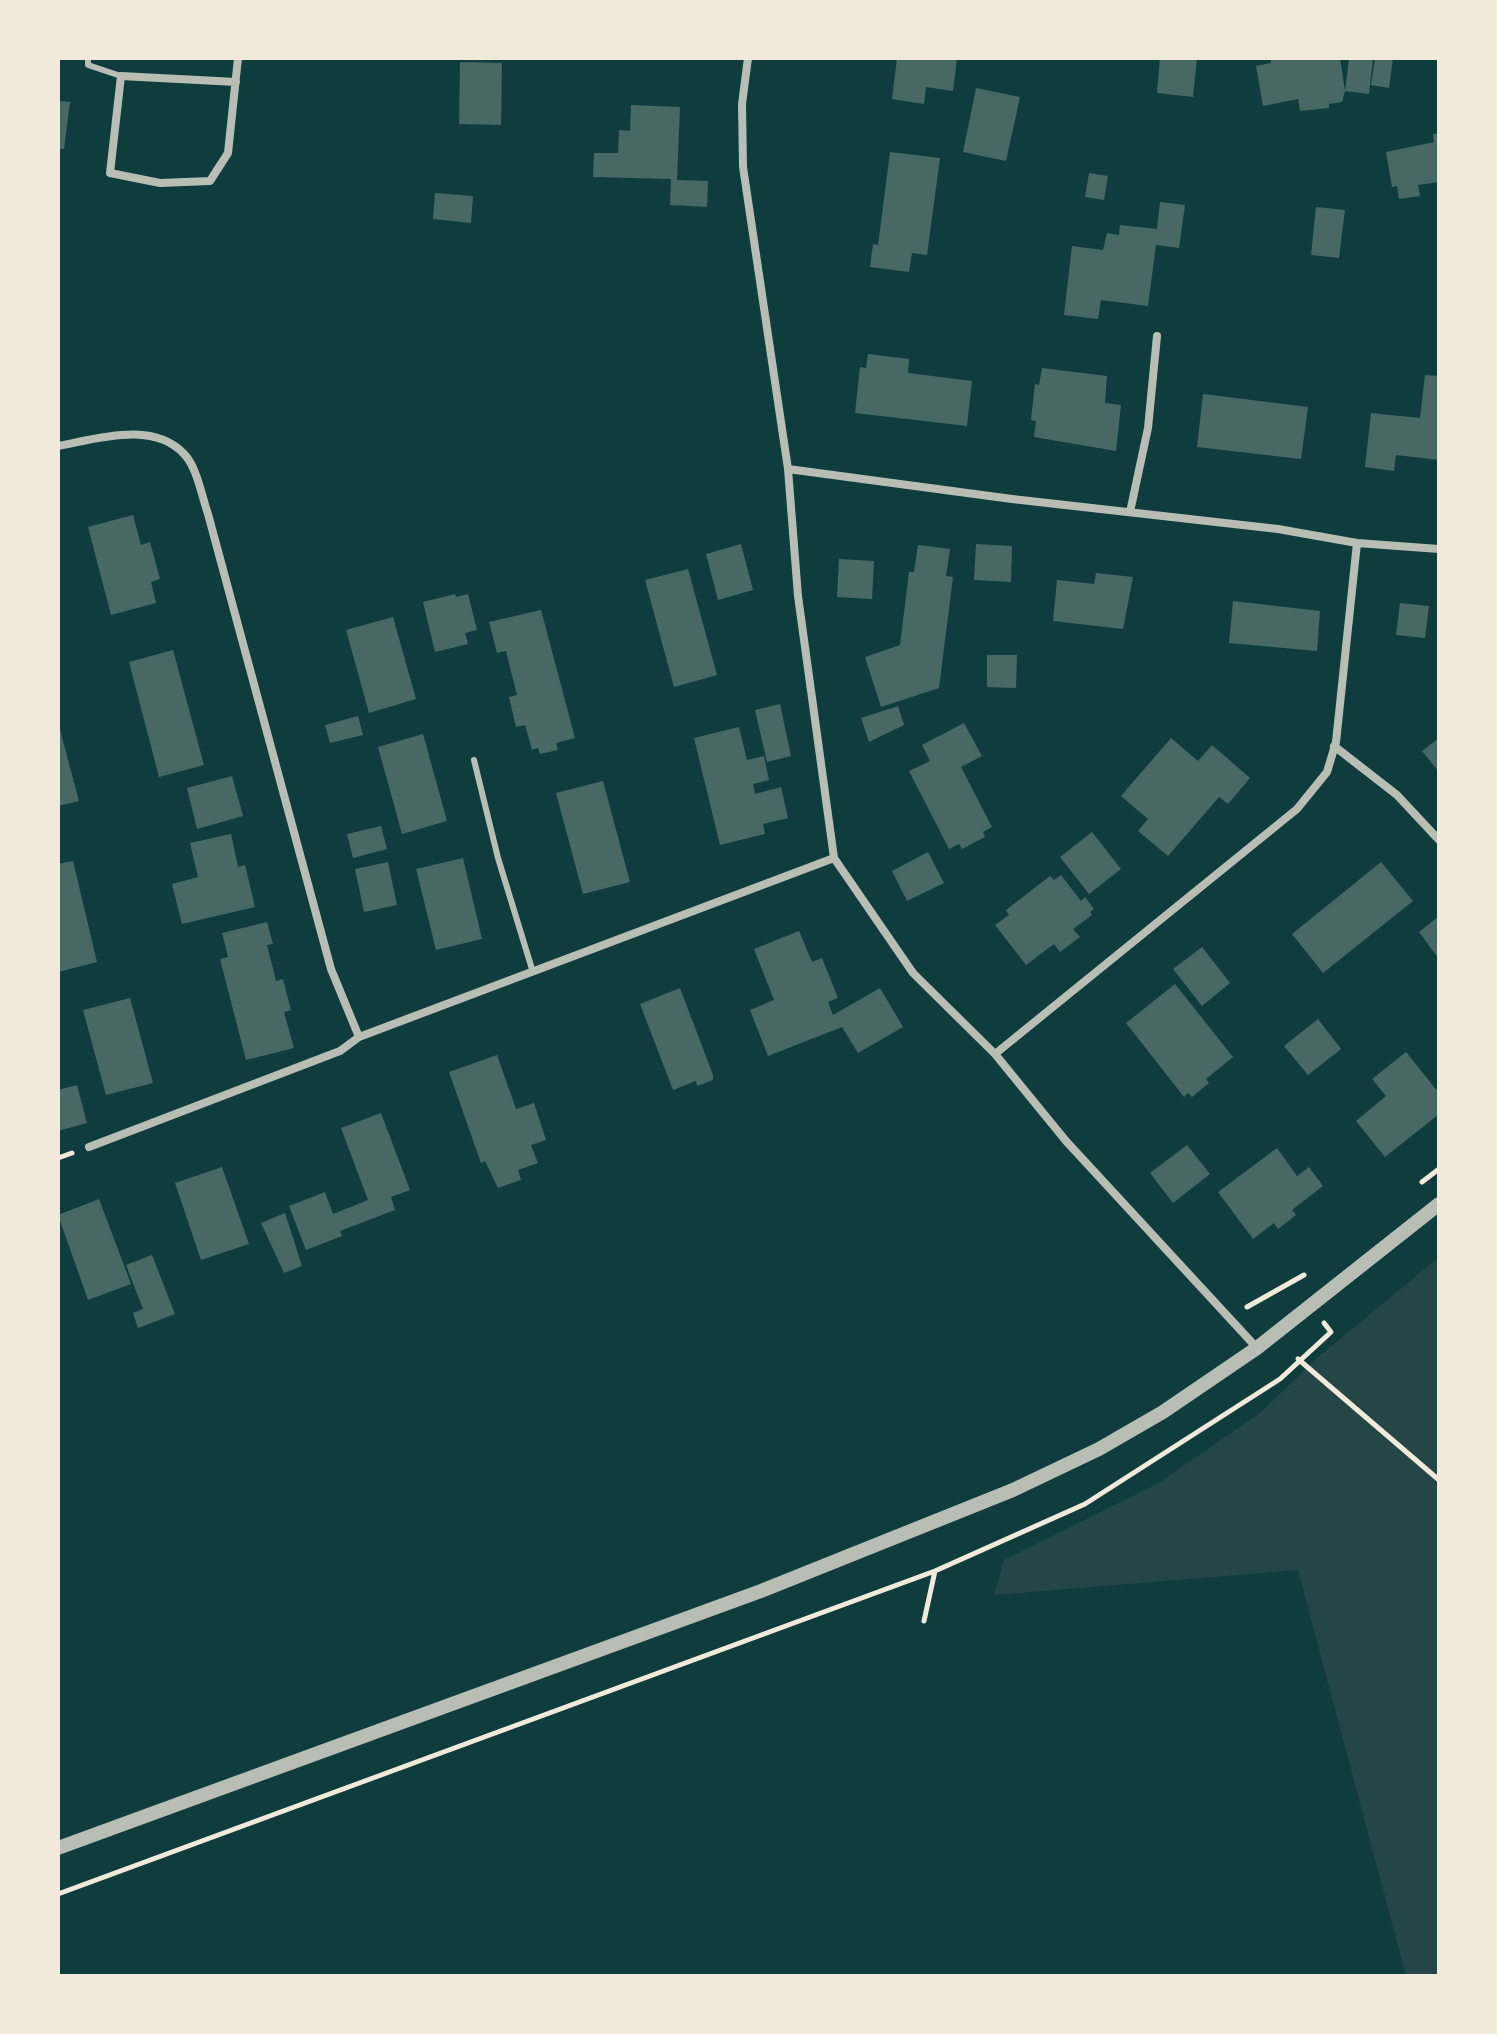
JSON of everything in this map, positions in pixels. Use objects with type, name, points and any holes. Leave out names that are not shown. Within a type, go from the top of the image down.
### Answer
[{"type":"street","points":[[236,82],[121,76],[110,173],[160,183],[210,181],[228,153],[236,82],[238,58]]},
{"type":"street","points":[[748,58],[742,104],[743,167],[788,469],[798,596],[834,858],[913,973],[995,1054],[1066,1141],[1257,1348]]},
{"type":"street","points":[[1130,512],[1148,428],[1157,336]]},
{"type":"street","points":[[58,446],[118,434],[146,435],[171,444],[187,457],[208,514],[327,956],[359,1037]]},
{"type":"street","points":[[788,469],[1278,529],[1357,543],[1439,549]]},
{"type":"street","points":[[995,1054],[1297,809],[1327,772],[1334,746],[1357,543]]},
{"type":"street","points":[[1334,746],[1397,795],[1439,840]]},
{"type":"street","points":[[89,1147],[340,1051],[359,1037],[532,969],[834,858]]},
{"type":"street","points":[[58,1848],[761,1591],[959,1513],[1099,1449],[1163,1412],[1257,1348],[1439,1204]]},
{"type":"lane","points":[[88,58],[88,65],[121,76]]},
{"type":"lane","points":[[474,760],[498,858],[532,969]]},
{"type":"path","points":[[1415,1188],[1439,1169]]},
{"type":"path","points":[[1229,1317],[1305,1274]]},
{"type":"path","points":[[58,1894],[935,1571],[1085,1504],[1280,1379],[1298,1359],[1439,1480]]},
{"type":"path","points":[[924,1621],[935,1571]]},
{"type":"shaded area","points":[[1439,1257],[1439,1976],[1406,1976],[1298,1570],[994,1595],[1004,1560],[1157,1484],[1260,1413],[1317,1358]]},
{"type":"building","points":[[897,58],[957,58],[953,91],[926,87],[924,104],[892,99]]},
{"type":"building","points":[[1160,58],[1197,58],[1193,97],[1157,93]]},
{"type":"building","points":[[1270,58],[1340,58],[1345,91],[1342,102],[1329,104],[1329,108],[1300,111],[1298,99],[1263,106],[1256,66],[1271,63]]},
{"type":"building","points":[[1349,58],[1373,58],[1369,94],[1345,91]]},
{"type":"building","points":[[1375,58],[1393,58],[1389,88],[1371,85]]},
{"type":"building","points":[[460,62],[502,63],[501,125],[459,124]]},
{"type":"building","points":[[976,88],[1020,97],[1006,161],[963,152]]},
{"type":"building","points":[[58,101],[70,102],[64,149],[58,149]]},
{"type":"building","points":[[631,105],[680,107],[677,180],[708,181],[707,207],[670,205],[671,179],[593,177],[594,153],[618,153],[619,130],[630,131]]},
{"type":"building","points":[[1439,133],[1439,182],[1418,185],[1420,196],[1399,199],[1397,186],[1392,187],[1386,152],[1434,142],[1433,134]]},
{"type":"building","points":[[890,152],[940,158],[927,255],[912,253],[909,272],[870,267],[873,244],[878,245]]},
{"type":"building","points":[[1089,173],[1108,176],[1104,200],[1085,197]]},
{"type":"building","points":[[435,193],[473,196],[471,223],[433,219]]},
{"type":"building","points":[[1160,202],[1185,205],[1179,248],[1156,245],[1148,306],[1101,300],[1098,319],[1064,315],[1072,246],[1103,250],[1107,233],[1119,235],[1120,225],[1157,229]]},
{"type":"building","points":[[1316,207],[1345,210],[1339,258],[1311,255]]},
{"type":"building","points":[[868,354],[909,359],[908,373],[972,381],[967,426],[855,413],[860,367],[866,368]]},
{"type":"building","points":[[1042,368],[1107,376],[1105,403],[1121,405],[1116,451],[1034,437],[1036,421],[1031,420],[1035,384],[1039,385]]},
{"type":"building","points":[[1425,375],[1439,376],[1439,460],[1396,455],[1394,471],[1365,467],[1371,413],[1420,418]]},
{"type":"building","points":[[1203,394],[1308,407],[1301,459],[1197,447]]},
{"type":"building","points":[[133,515],[141,545],[150,542],[160,579],[151,582],[156,603],[111,615],[88,527]]},
{"type":"building","points":[[741,544],[753,590],[718,600],[706,554]]},
{"type":"building","points":[[976,544],[1012,546],[1011,582],[974,580]]},
{"type":"building","points":[[918,545],[950,549],[946,576],[953,577],[939,688],[881,707],[865,657],[900,645],[909,572],[914,572]]},
{"type":"building","points":[[839,559],[874,561],[872,599],[837,597]]},
{"type":"building","points":[[688,569],[717,675],[674,687],[645,580]]},
{"type":"building","points":[[1096,573],[1133,577],[1123,629],[1053,621],[1057,580],[1094,584]]},
{"type":"building","points":[[455,594],[456,597],[468,594],[477,630],[465,633],[468,644],[435,652],[423,602]]},
{"type":"building","points":[[1233,601],[1320,611],[1317,651],[1229,643]]},
{"type":"building","points":[[1400,603],[1429,606],[1425,638],[1396,635]]},
{"type":"building","points":[[541,610],[575,738],[556,743],[558,750],[540,754],[538,748],[532,750],[525,725],[516,727],[509,697],[517,695],[506,651],[497,653],[489,622]]},
{"type":"building","points":[[393,617],[416,699],[369,713],[346,630]]},
{"type":"building","points":[[173,650],[204,765],[159,777],[129,662]]},
{"type":"building","points":[[987,655],[1017,655],[1016,688],[987,687]]},
{"type":"building","points":[[780,704],[791,756],[767,762],[755,710]]},
{"type":"building","points":[[898,706],[904,725],[869,742],[861,718]]},
{"type":"building","points":[[358,716],[363,735],[330,743],[325,725]]},
{"type":"building","points":[[964,723],[982,756],[961,767],[992,827],[983,832],[985,837],[962,849],[959,844],[949,849],[909,771],[930,761],[922,745]]},
{"type":"building","points":[[58,727],[79,801],[58,806]]},
{"type":"building","points":[[739,727],[747,760],[764,756],[769,780],[753,784],[755,794],[781,787],[788,818],[763,824],[765,834],[720,845],[694,738]]},
{"type":"building","points":[[423,734],[447,821],[402,834],[378,747]]},
{"type":"building","points":[[1171,738],[1198,761],[1212,745],[1250,778],[1228,804],[1219,797],[1168,856],[1138,831],[1148,819],[1121,796]]},
{"type":"building","points":[[1439,738],[1439,772],[1422,751]]},
{"type":"building","points":[[232,776],[243,816],[197,829],[187,788]]},
{"type":"building","points":[[603,781],[630,882],[583,894],[556,793]]},
{"type":"building","points":[[381,826],[387,849],[353,858],[347,834]]},
{"type":"building","points":[[1092,832],[1121,869],[1089,894],[1060,857]]},
{"type":"building","points":[[231,834],[238,867],[245,865],[255,907],[182,924],[172,884],[198,877],[190,843]]},
{"type":"building","points":[[928,852],[944,883],[907,901],[892,871]]},
{"type":"building","points":[[463,858],[482,939],[436,950],[416,869]]},
{"type":"building","points":[[73,861],[97,962],[58,972],[58,864]]},
{"type":"building","points":[[388,862],[397,905],[364,912],[355,869]]},
{"type":"building","points":[[1381,862],[1413,901],[1323,973],[1292,934]]},
{"type":"building","points":[[1061,875],[1081,901],[1085,897],[1094,909],[1090,912],[1092,915],[1073,929],[1080,937],[1060,952],[1054,944],[1026,965],[995,925],[1009,915],[1006,910],[1050,876],[1054,880]]},
{"type":"building","points":[[1439,916],[1439,959],[1419,932]]},
{"type":"building","points":[[267,922],[273,944],[267,945],[276,981],[283,979],[291,1010],[284,1012],[294,1048],[246,1060],[220,959],[228,957],[222,933]]},
{"type":"building","points":[[799,931],[812,962],[822,958],[838,998],[828,1002],[833,1015],[880,988],[903,1027],[858,1053],[842,1027],[768,1056],[750,1010],[774,1000],[754,949]]},
{"type":"building","points":[[1202,947],[1230,983],[1202,1006],[1173,969]]},
{"type":"building","points":[[1175,984],[1233,1057],[1206,1079],[1209,1083],[1192,1097],[1188,1093],[1184,1097],[1126,1023]]},
{"type":"building","points":[[680,988],[713,1080],[697,1086],[696,1081],[673,1090],[640,1004]]},
{"type":"building","points":[[130,998],[153,1083],[106,1095],[83,1010]]},
{"type":"building","points":[[1318,1019],[1341,1049],[1308,1075],[1284,1046]]},
{"type":"building","points":[[1406,1052],[1439,1093],[1439,1114],[1385,1157],[1356,1121],[1386,1096],[1372,1079]]},
{"type":"building","points":[[497,1055],[516,1109],[534,1103],[546,1140],[531,1145],[538,1163],[518,1170],[521,1180],[498,1188],[485,1161],[481,1163],[449,1072]]},
{"type":"building","points":[[77,1085],[87,1123],[58,1131],[58,1090]]},
{"type":"building","points":[[381,1113],[410,1190],[391,1197],[395,1210],[340,1231],[342,1236],[306,1250],[289,1206],[325,1192],[333,1214],[368,1200],[341,1128]]},
{"type":"building","points":[[1187,1145],[1210,1174],[1173,1203],[1150,1173]]},
{"type":"building","points":[[1277,1148],[1297,1176],[1309,1167],[1323,1186],[1292,1210],[1296,1215],[1278,1229],[1274,1223],[1253,1239],[1218,1192]]},
{"type":"building","points":[[222,1167],[249,1244],[201,1260],[175,1183]]},
{"type":"building","points":[[99,1199],[131,1284],[88,1300],[58,1215]]},
{"type":"building","points":[[285,1213],[302,1266],[284,1273],[261,1223]]},
{"type":"building","points":[[152,1255],[175,1314],[138,1328],[133,1313],[143,1309],[126,1265]]}]
